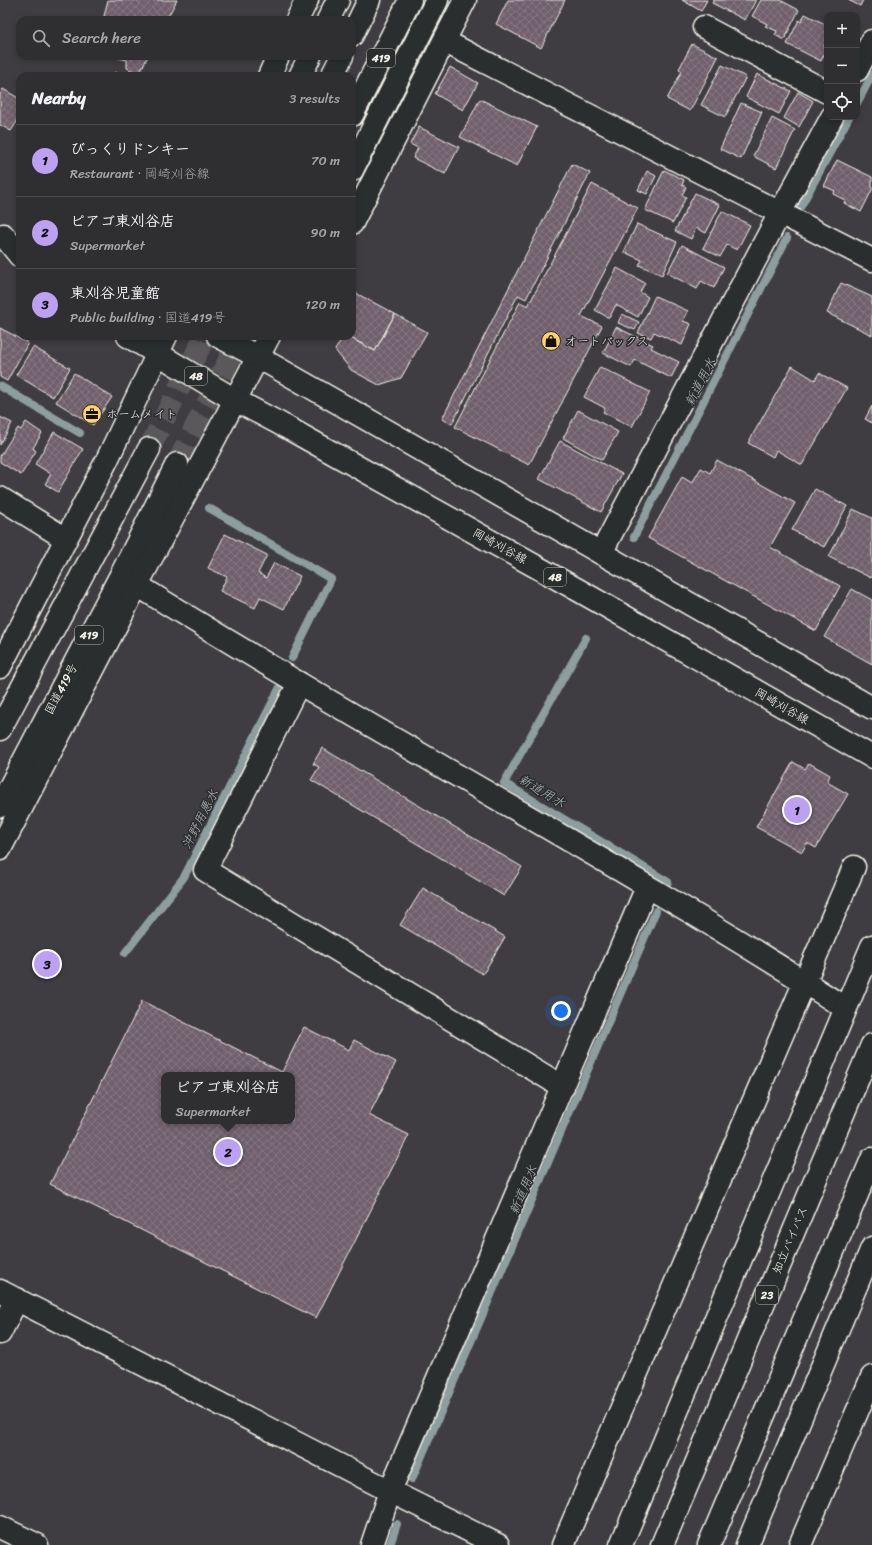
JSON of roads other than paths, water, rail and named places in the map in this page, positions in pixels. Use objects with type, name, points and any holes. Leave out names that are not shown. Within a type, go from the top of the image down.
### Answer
[{"type":"main road","points":[[299,16],[307,0]]},
{"type":"main road","points":[[330,16],[338,0]]},
{"type":"main road","points":[[356,27],[369,0]]},
{"type":"main road","name":"419","points":[[356,107],[410,0]]},
{"type":"main road","points":[[356,162],[437,0]]},
{"type":"main road","points":[[356,215],[465,0]]},
{"type":"main road","points":[[704,27],[824,90]]},
{"type":"main road","points":[[444,41],[872,260]]},
{"type":"main road","points":[[860,64],[872,42]]},
{"type":"main road","points":[[271,72],[276,60]]},
{"type":"main road","points":[[302,72],[308,60]]},
{"type":"main road","points":[[334,72],[340,60]]},
{"type":"main road","points":[[601,554],[830,120]]},
{"type":"main road","points":[[8,236],[16,249]]},
{"type":"main road","name":"岡崎刈谷線","points":[[143,340],[162,345],[236,400],[295,431],[872,757]]},
{"type":"main road","points":[[226,340],[258,357],[872,708]]},
{"type":"main road","points":[[0,849],[137,585],[267,340]]},
{"type":"main road","points":[[0,667],[106,462],[162,345]]},
{"type":"main road","name":"419","points":[[0,729],[149,449]]},
{"type":"main road","name":"国道419号","points":[[0,806],[177,464]]},
{"type":"main road","points":[[0,498],[66,539]]},
{"type":"main road","points":[[137,585],[299,683],[647,887],[805,982],[845,1008]]},
{"type":"main road","points":[[299,683],[205,870],[564,1087]]},
{"type":"main road","points":[[563,1545],[854,867]]},
{"type":"main road","points":[[372,1545],[390,1491],[564,1087],[647,887]]},
{"type":"main road","points":[[620,1545],[872,946]]},
{"type":"main road","name":"知立バイパス","points":[[662,1545],[872,1045]]},
{"type":"main road","points":[[709,1545],[872,1159]]},
{"type":"main road","points":[[747,1545],[872,1248]]},
{"type":"main road","points":[[0,1333],[8,1295],[498,1545]]},
{"type":"main road","points":[[800,1545],[872,1377]]},
{"type":"main road","points":[[0,1527],[37,1545]]},
{"type":"waterway","name":"新道用水","points":[[860,97],[872,75]]},
{"type":"waterway","name":"新道用水","points":[[801,206],[847,120]]},
{"type":"waterway","name":"新道用水","points":[[634,537],[787,238]]},
{"type":"waterway","name":"沖野用悪水","points":[[0,386],[80,433]]},
{"type":"waterway","name":"沖野用悪水","points":[[209,508],[331,579],[292,658]]},
{"type":"waterway","name":"新道用水","points":[[586,638],[504,783],[668,882]]},
{"type":"waterway","name":"沖野用悪水","points":[[125,953],[184,877],[281,685]]},
{"type":"waterway","name":"新道用水","points":[[412,1479],[656,911]]},
{"type":"waterway","name":"新道用水","points":[[390,1545],[397,1524]]},
{"type":"tunnel","points":[[149,449],[203,340]]},
{"type":"tunnel","points":[[177,464],[239,340]]},
{"type":"place","name":"オートバックス","points":[[551,341]]},
{"type":"place","name":"ホームメイト","points":[[92,414]]},
{"type":"place","name":"びっくりドンキー","points":[[797,810]]},
{"type":"place","name":"東刈谷児童館","points":[[47,964]]},
{"type":"place","name":"ピアゴ東刈谷店","points":[[228,1152]]}]
